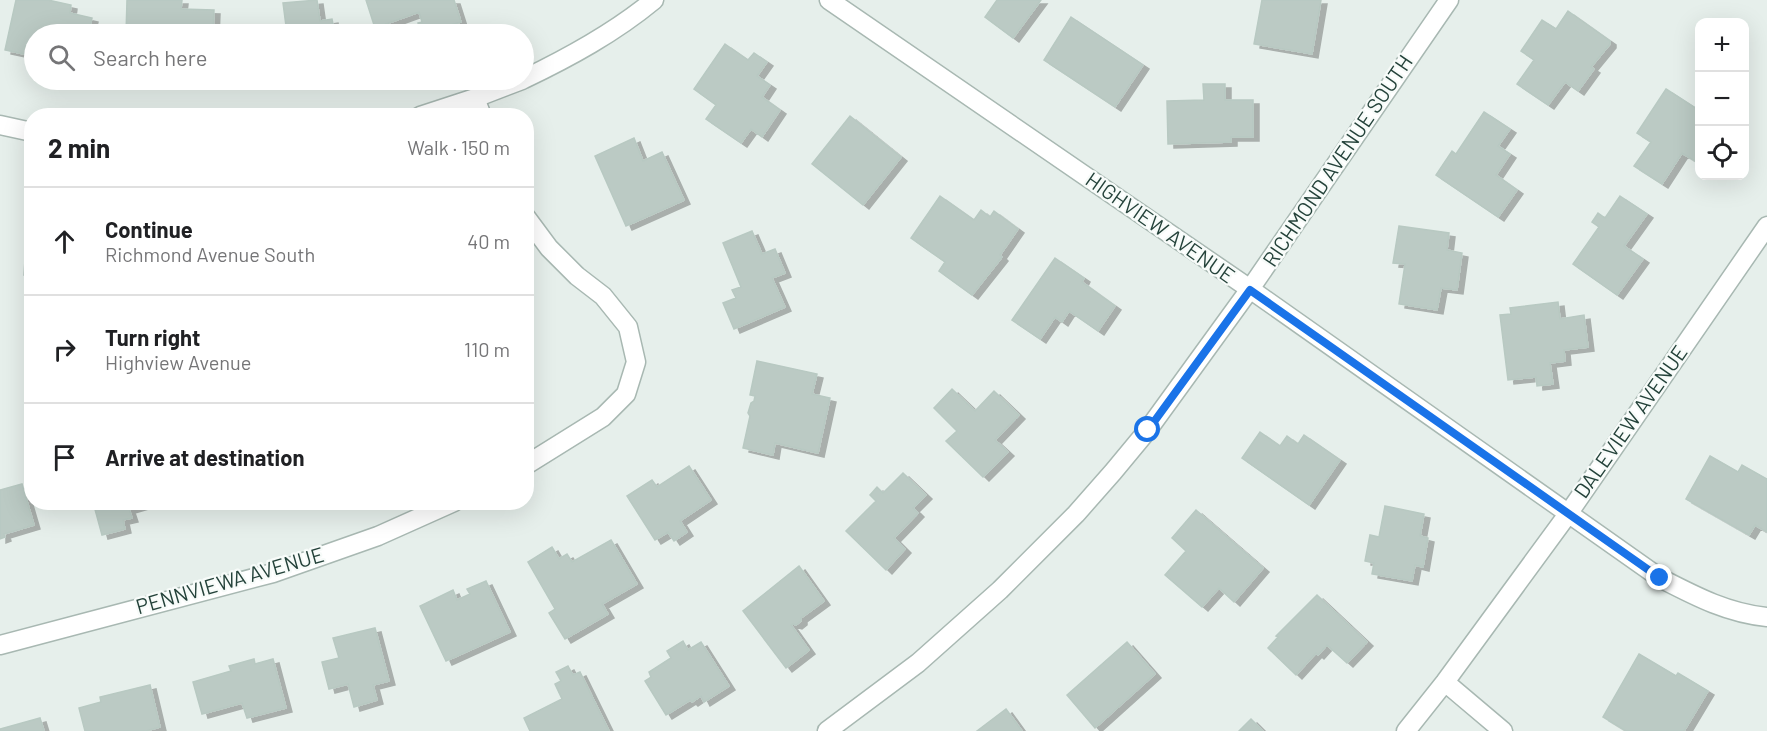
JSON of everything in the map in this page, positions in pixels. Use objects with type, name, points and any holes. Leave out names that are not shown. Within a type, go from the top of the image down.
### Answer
[{"type":"street","points":[[534,74],[603,37],[654,0]]},
{"type":"street","name":"HIGHVIEW AVENUE","points":[[829,0],[1250,290],[1660,578],[1710,604],[1745,615],[1767,617]]},
{"type":"street","name":"RICHMOND AVENUE SOUTH","points":[[827,731],[918,663],[1000,590],[1076,514],[1148,430],[1250,290],[1449,0]]},
{"type":"street","points":[[444,108],[495,90]]},
{"type":"street","points":[[475,98],[479,108]]},
{"type":"street","points":[[0,125],[24,130]]},
{"type":"street","name":"DALEVIEW AVENUE","points":[[1412,729],[1568,514],[1767,226]]},
{"type":"street","points":[[534,228],[549,248],[577,276],[603,296],[628,327],[636,362],[626,394],[603,417],[534,460]]},
{"type":"street","name":"PENNVIEWA AVENUE","points":[[0,645],[273,573],[378,536],[436,510]]},
{"type":"street","points":[[1445,682],[1503,731]]},
{"type":"building","points":[[16,0],[48,0],[71,5],[70,13],[92,18],[90,24],[24,24],[24,54],[5,50]]},
{"type":"building","points":[[127,0],[182,0],[181,9],[214,10],[213,24],[126,24]]},
{"type":"building","points":[[317,0],[320,21],[332,19],[333,24],[286,24],[283,3]]},
{"type":"building","points":[[366,0],[454,0],[461,22],[418,24],[422,22],[419,12],[386,24],[374,24]]},
{"type":"building","points":[[997,0],[1041,0],[1013,38],[985,17]]},
{"type":"building","points":[[1262,0],[1321,0],[1312,54],[1254,44]]},
{"type":"building","points":[[1568,11],[1610,41],[1610,44],[1591,67],[1594,69],[1578,91],[1565,82],[1548,105],[1517,84],[1534,60],[1521,51],[1542,20],[1556,29]]},
{"type":"building","points":[[1071,17],[1143,65],[1115,107],[1044,60]]},
{"type":"building","points":[[725,44],[748,60],[754,53],[767,62],[757,76],[770,85],[762,97],[780,110],[762,137],[751,129],[741,143],[706,119],[716,105],[694,89]]},
{"type":"building","points":[[1203,84],[1225,84],[1225,100],[1253,100],[1253,137],[1231,137],[1231,142],[1168,144],[1167,101],[1204,100]]},
{"type":"building","points":[[1666,89],[1695,108],[1695,161],[1682,153],[1662,184],[1634,166],[1651,142],[1637,133]]},
{"type":"building","points":[[1484,112],[1510,129],[1498,146],[1510,154],[1496,175],[1517,190],[1498,217],[1436,175],[1452,151],[1456,154]]},
{"type":"building","points":[[850,116],[901,157],[863,205],[812,164]]},
{"type":"building","points":[[634,138],[643,161],[662,152],[684,200],[626,226],[595,156]]},
{"type":"building","points":[[940,196],[974,220],[981,210],[990,217],[994,211],[1018,229],[1000,255],[1002,257],[972,295],[939,271],[945,262],[911,238]]},
{"type":"building","points":[[1620,196],[1647,214],[1624,246],[1643,259],[1617,295],[1573,264],[1599,227],[1592,222],[1598,213],[1605,218]]},
{"type":"building","points":[[1399,226],[1449,233],[1447,250],[1462,253],[1457,290],[1441,288],[1437,310],[1399,304],[1405,264],[1393,263]]},
{"type":"building","points":[[752,231],[762,254],[775,249],[785,273],[772,278],[785,307],[734,329],[723,303],[736,298],[732,290],[741,287],[723,243]]},
{"type":"building","points":[[1055,258],[1084,278],[1082,282],[1115,306],[1098,331],[1069,311],[1062,322],[1055,317],[1040,339],[1012,320]]},
{"type":"building","points":[[1558,302],[1560,319],[1584,315],[1588,347],[1564,350],[1565,361],[1550,363],[1553,384],[1537,386],[1536,377],[1508,380],[1500,315],[1511,314],[1510,308]]},
{"type":"building","points":[[757,361],[817,374],[812,394],[830,398],[818,453],[775,443],[773,455],[743,448],[750,416],[748,413],[755,396],[750,395]]},
{"type":"building","points":[[952,389],[975,411],[994,391],[1019,415],[995,440],[1008,452],[983,477],[946,441],[957,431],[934,408]]},
{"type":"building","points":[[1260,432],[1280,446],[1287,436],[1298,444],[1304,435],[1340,460],[1309,505],[1242,458]]},
{"type":"building","points":[[1710,456],[1738,472],[1742,465],[1767,479],[1767,532],[1755,525],[1749,535],[1686,499]]},
{"type":"building","points":[[689,466],[711,500],[680,521],[687,532],[674,541],[668,532],[655,540],[627,496],[652,480],[657,487]]},
{"type":"building","points":[[903,473],[926,495],[913,508],[918,513],[894,538],[905,549],[886,570],[846,531],[876,501],[870,495],[877,487],[883,493]]},
{"type":"building","points":[[22,484],[24,510],[30,510],[34,525],[4,534],[5,537],[0,539],[0,490]]},
{"type":"building","points":[[1385,506],[1424,514],[1420,536],[1428,538],[1423,567],[1415,565],[1412,581],[1372,574],[1374,563],[1365,561],[1370,535],[1379,537]]},
{"type":"building","points":[[95,510],[129,510],[132,518],[123,520],[125,529],[102,535]]},
{"type":"building","points":[[1196,510],[1263,568],[1234,602],[1219,588],[1202,607],[1165,575],[1186,551],[1172,538]]},
{"type":"building","points":[[611,540],[637,584],[602,604],[608,614],[565,639],[549,613],[555,609],[528,562],[552,547],[559,559],[567,554],[572,562]]},
{"type":"building","points":[[799,566],[824,601],[801,618],[796,625],[791,625],[809,650],[786,668],[743,611]]},
{"type":"building","points":[[486,581],[510,632],[446,661],[420,606],[453,590],[457,600],[470,594],[467,589]]},
{"type":"building","points":[[1317,595],[1367,642],[1347,663],[1327,645],[1318,655],[1316,653],[1296,675],[1268,648],[1278,637],[1276,636]]},
{"type":"building","points":[[375,628],[389,681],[373,685],[377,700],[354,707],[348,684],[329,689],[322,662],[339,658],[333,638]]},
{"type":"building","points":[[683,641],[688,650],[701,642],[729,686],[704,702],[701,696],[666,715],[645,681],[651,677],[649,672],[671,658],[667,651]]},
{"type":"building","points":[[1127,642],[1155,674],[1095,728],[1067,695]]},
{"type":"building","points":[[1639,654],[1676,676],[1678,673],[1708,691],[1684,731],[1626,731],[1603,717]]},
{"type":"building","points":[[254,659],[255,664],[273,659],[286,708],[247,718],[242,703],[202,714],[193,682],[231,671],[229,666]]},
{"type":"building","points":[[568,666],[573,675],[580,672],[609,731],[530,731],[524,718],[562,699],[555,684],[561,681],[556,672]]},
{"type":"building","points":[[150,685],[160,727],[146,731],[85,731],[79,708],[101,702],[100,697]]},
{"type":"building","points":[[1006,709],[1022,731],[977,731]]},
{"type":"building","points":[[40,718],[44,731],[0,731],[0,729]]},
{"type":"building","points":[[1251,719],[1263,731],[1239,731]]},
{"type":"route","points":[[1148,430],[1250,290],[1660,578]]}]
